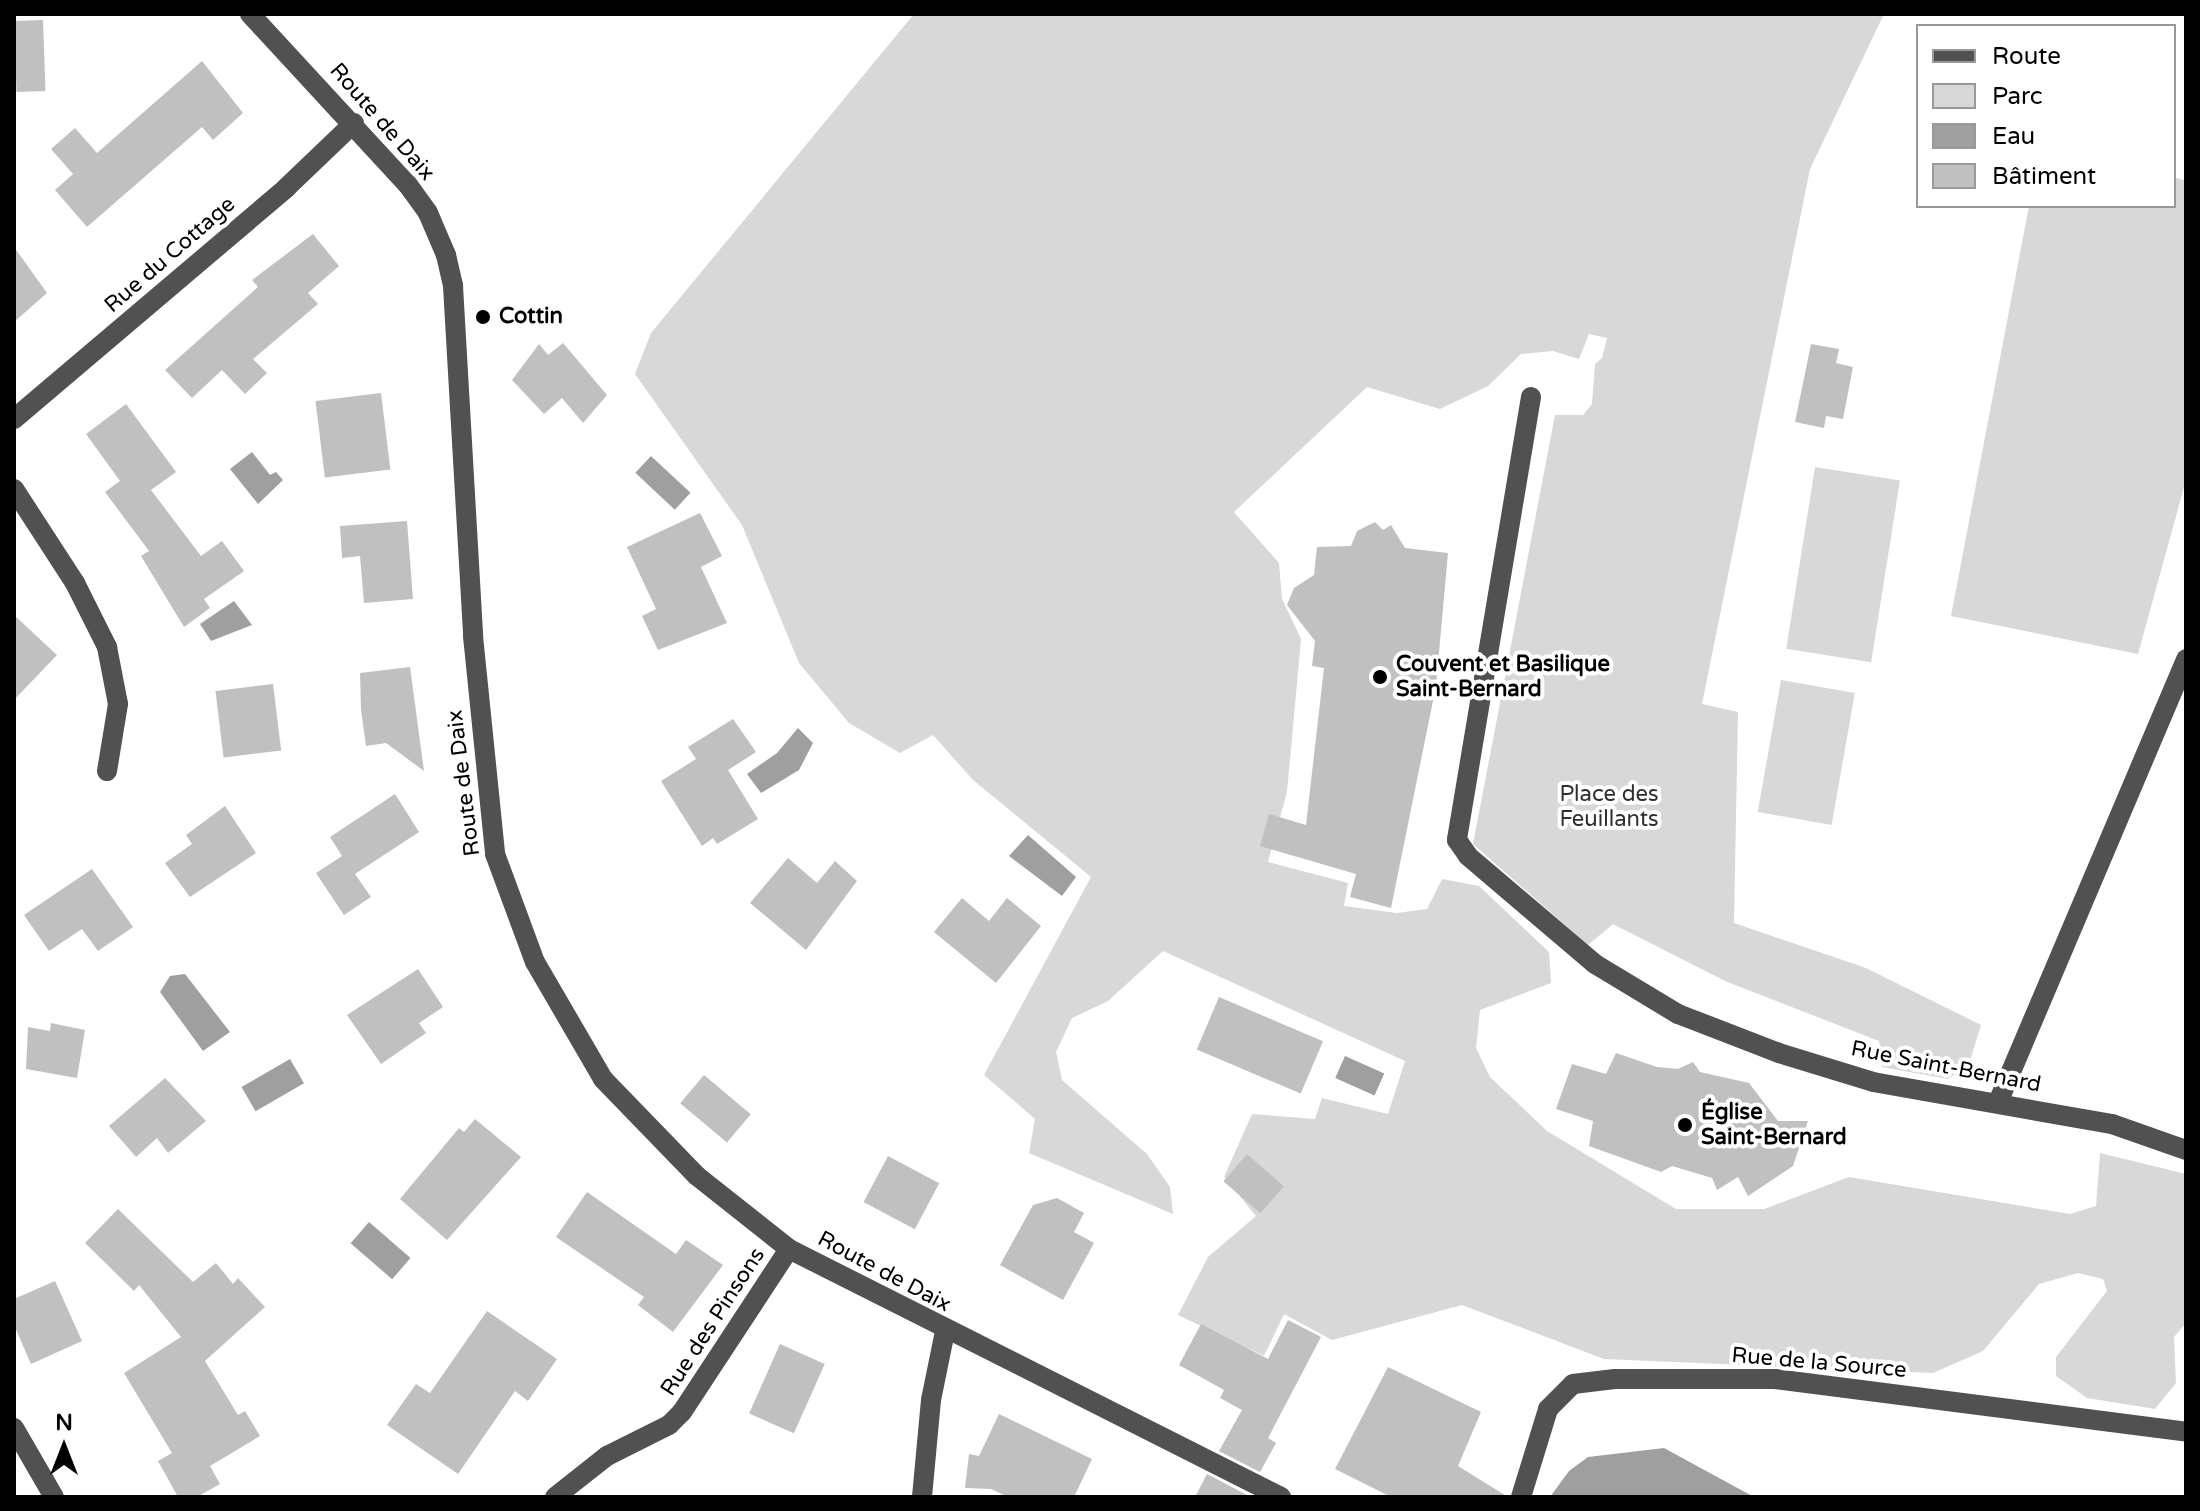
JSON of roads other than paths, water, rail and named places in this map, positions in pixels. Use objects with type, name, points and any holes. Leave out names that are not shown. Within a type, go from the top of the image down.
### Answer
[{"type":"street","name":"Route de Daix","points":[[250,14],[354,123],[428,213],[453,286],[488,808],[495,854],[516,922],[554,1002],[603,1079],[697,1176],[789,1249],[945,1331],[1174,1440],[1281,1497]]},
{"type":"street","name":"Rue du Cottage","points":[[14,419],[286,188],[354,123]]},
{"type":"street","name":"Rue Saint-Bernard","points":[[1531,397],[1457,840],[1468,856],[1595,964],[1678,1014],[1779,1053],[1873,1082],[1999,1100],[2112,1124],[2186,1150]]},
{"type":"street","points":[[14,489],[75,583],[107,647],[118,704],[107,771]]},
{"type":"street","points":[[1999,1100],[2186,659]]},
{"type":"street","name":"Rue des Pinsons","points":[[555,1497],[607,1456],[669,1425],[682,1412],[789,1249]]},
{"type":"street","points":[[922,1497],[931,1400],[945,1331]]},
{"type":"street","name":"Rue de la Source","points":[[1521,1497],[1548,1409],[1573,1384],[1615,1379],[1775,1379],[2186,1432]]},
{"type":"street","points":[[14,1428],[54,1497]]},
{"type":"water","points":[[252,452],[270,475],[276,472],[283,480],[258,504],[230,469]]},
{"type":"water","points":[[651,456],[690,493],[675,510],[635,473]]},
{"type":"water","points":[[234,601],[252,625],[211,641],[200,624]]},
{"type":"water","points":[[798,728],[813,743],[799,770],[761,793],[747,774],[777,753]]},
{"type":"water","points":[[1028,835],[1076,877],[1062,896],[1009,856]]},
{"type":"water","points":[[185,974],[230,1032],[203,1051],[160,992],[170,976]]},
{"type":"water","points":[[1345,1056],[1384,1073],[1375,1095],[1335,1078]]},
{"type":"water","points":[[290,1059],[304,1083],[256,1111],[242,1087]]},
{"type":"water","points":[[369,1222],[411,1258],[392,1279],[351,1243]]},
{"type":"water","points":[[1664,1448],[1754,1497],[1550,1497],[1569,1471],[1588,1457]]},
{"type":"place","name":"Cottin","points":[[483,317]]},
{"type":"place","name":"Couvent et Basilique Saint-Bernard","points":[[1380,677]]},
{"type":"place","name":"Église Saint-Bernard","points":[[1685,1125]]},
{"type":"park label","name":"Place des Feuillants","points":[[1609,806]]}]
